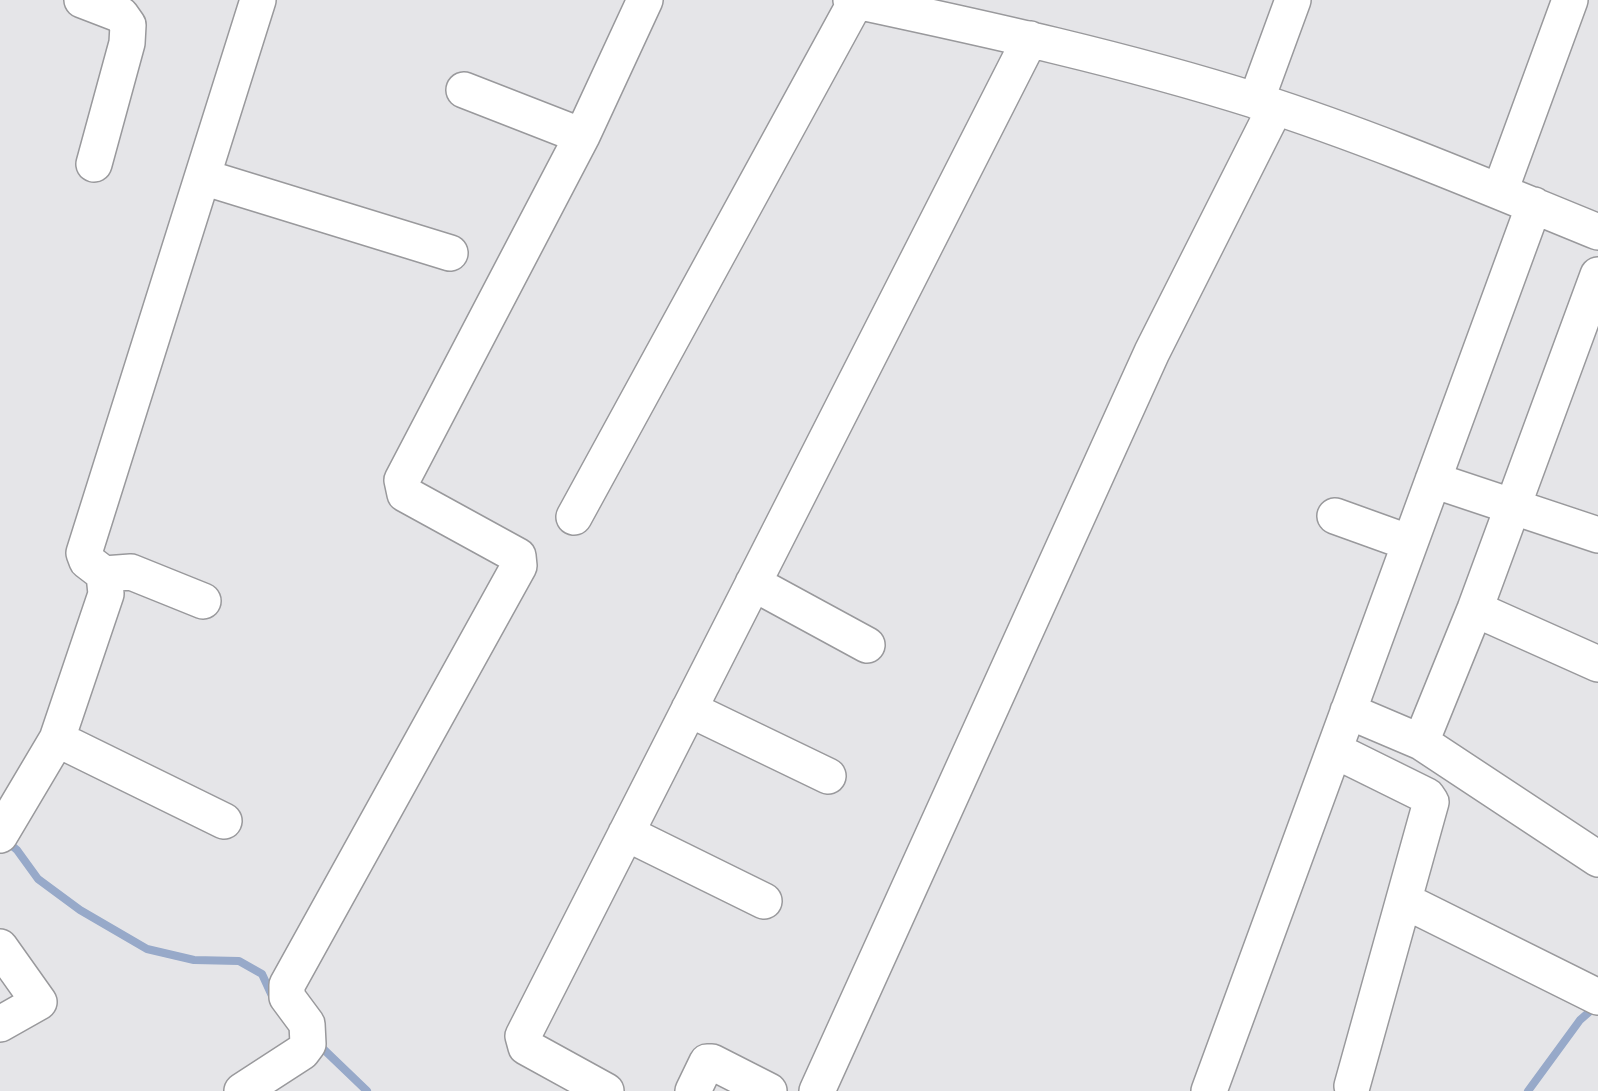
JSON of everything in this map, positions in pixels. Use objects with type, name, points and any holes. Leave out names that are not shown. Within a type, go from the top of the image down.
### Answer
[{"type":"street","points":[[82,0],[121,15],[128,25],[127,43],[94,163]]},
{"type":"street","points":[[203,601],[131,572],[104,574],[87,561],[84,553],[258,0]]},
{"type":"street","points":[[242,1091],[302,1052],[308,1034],[287,997],[287,985],[521,561],[518,556],[405,494],[402,480],[582,136],[645,0]]},
{"type":"street","points":[[817,1091],[1266,104],[1293,0]]},
{"type":"street","points":[[1500,191],[1570,0]]},
{"type":"street","points":[[574,517],[854,1],[932,8],[1030,39],[1266,104],[1423,160],[1598,232]]},
{"type":"street","points":[[606,1091],[526,1047],[523,1036],[1030,39]]},
{"type":"street","points":[[464,90],[582,136]]},
{"type":"street","points":[[203,177],[450,253]]},
{"type":"street","points":[[1209,1091],[1534,205]]},
{"type":"street","points":[[1420,742],[1475,609],[1598,275]]},
{"type":"street","points":[[1433,480],[1598,535]]},
{"type":"street","points":[[1335,516],[1410,543]]},
{"type":"street","points":[[4,829],[57,739],[106,594],[104,574]]},
{"type":"street","points":[[753,583],[867,645]]},
{"type":"street","points":[[1475,609],[1598,664]]},
{"type":"street","points":[[690,709],[828,776]]},
{"type":"street","points":[[1348,711],[1420,742],[1598,859]]},
{"type":"street","points":[[57,739],[224,821]]},
{"type":"street","points":[[1334,750],[1427,796],[1431,802],[1352,1086]]},
{"type":"street","points":[[626,833],[764,901]]},
{"type":"street","points":[[1405,901],[1592,994]]},
{"type":"street","points":[[0,947],[40,1002],[0,1024]]},
{"type":"street","points":[[693,1091],[707,1062],[712,1062],[769,1091]]},
{"type":"waterway","points":[[5,840],[17,850],[38,879],[80,910],[147,949],[194,960],[239,961],[262,974],[273,998]]},
{"type":"waterway","points":[[1528,1091],[1580,1020],[1596,1006]]},
{"type":"waterway","points":[[316,1042],[367,1091]]}]
